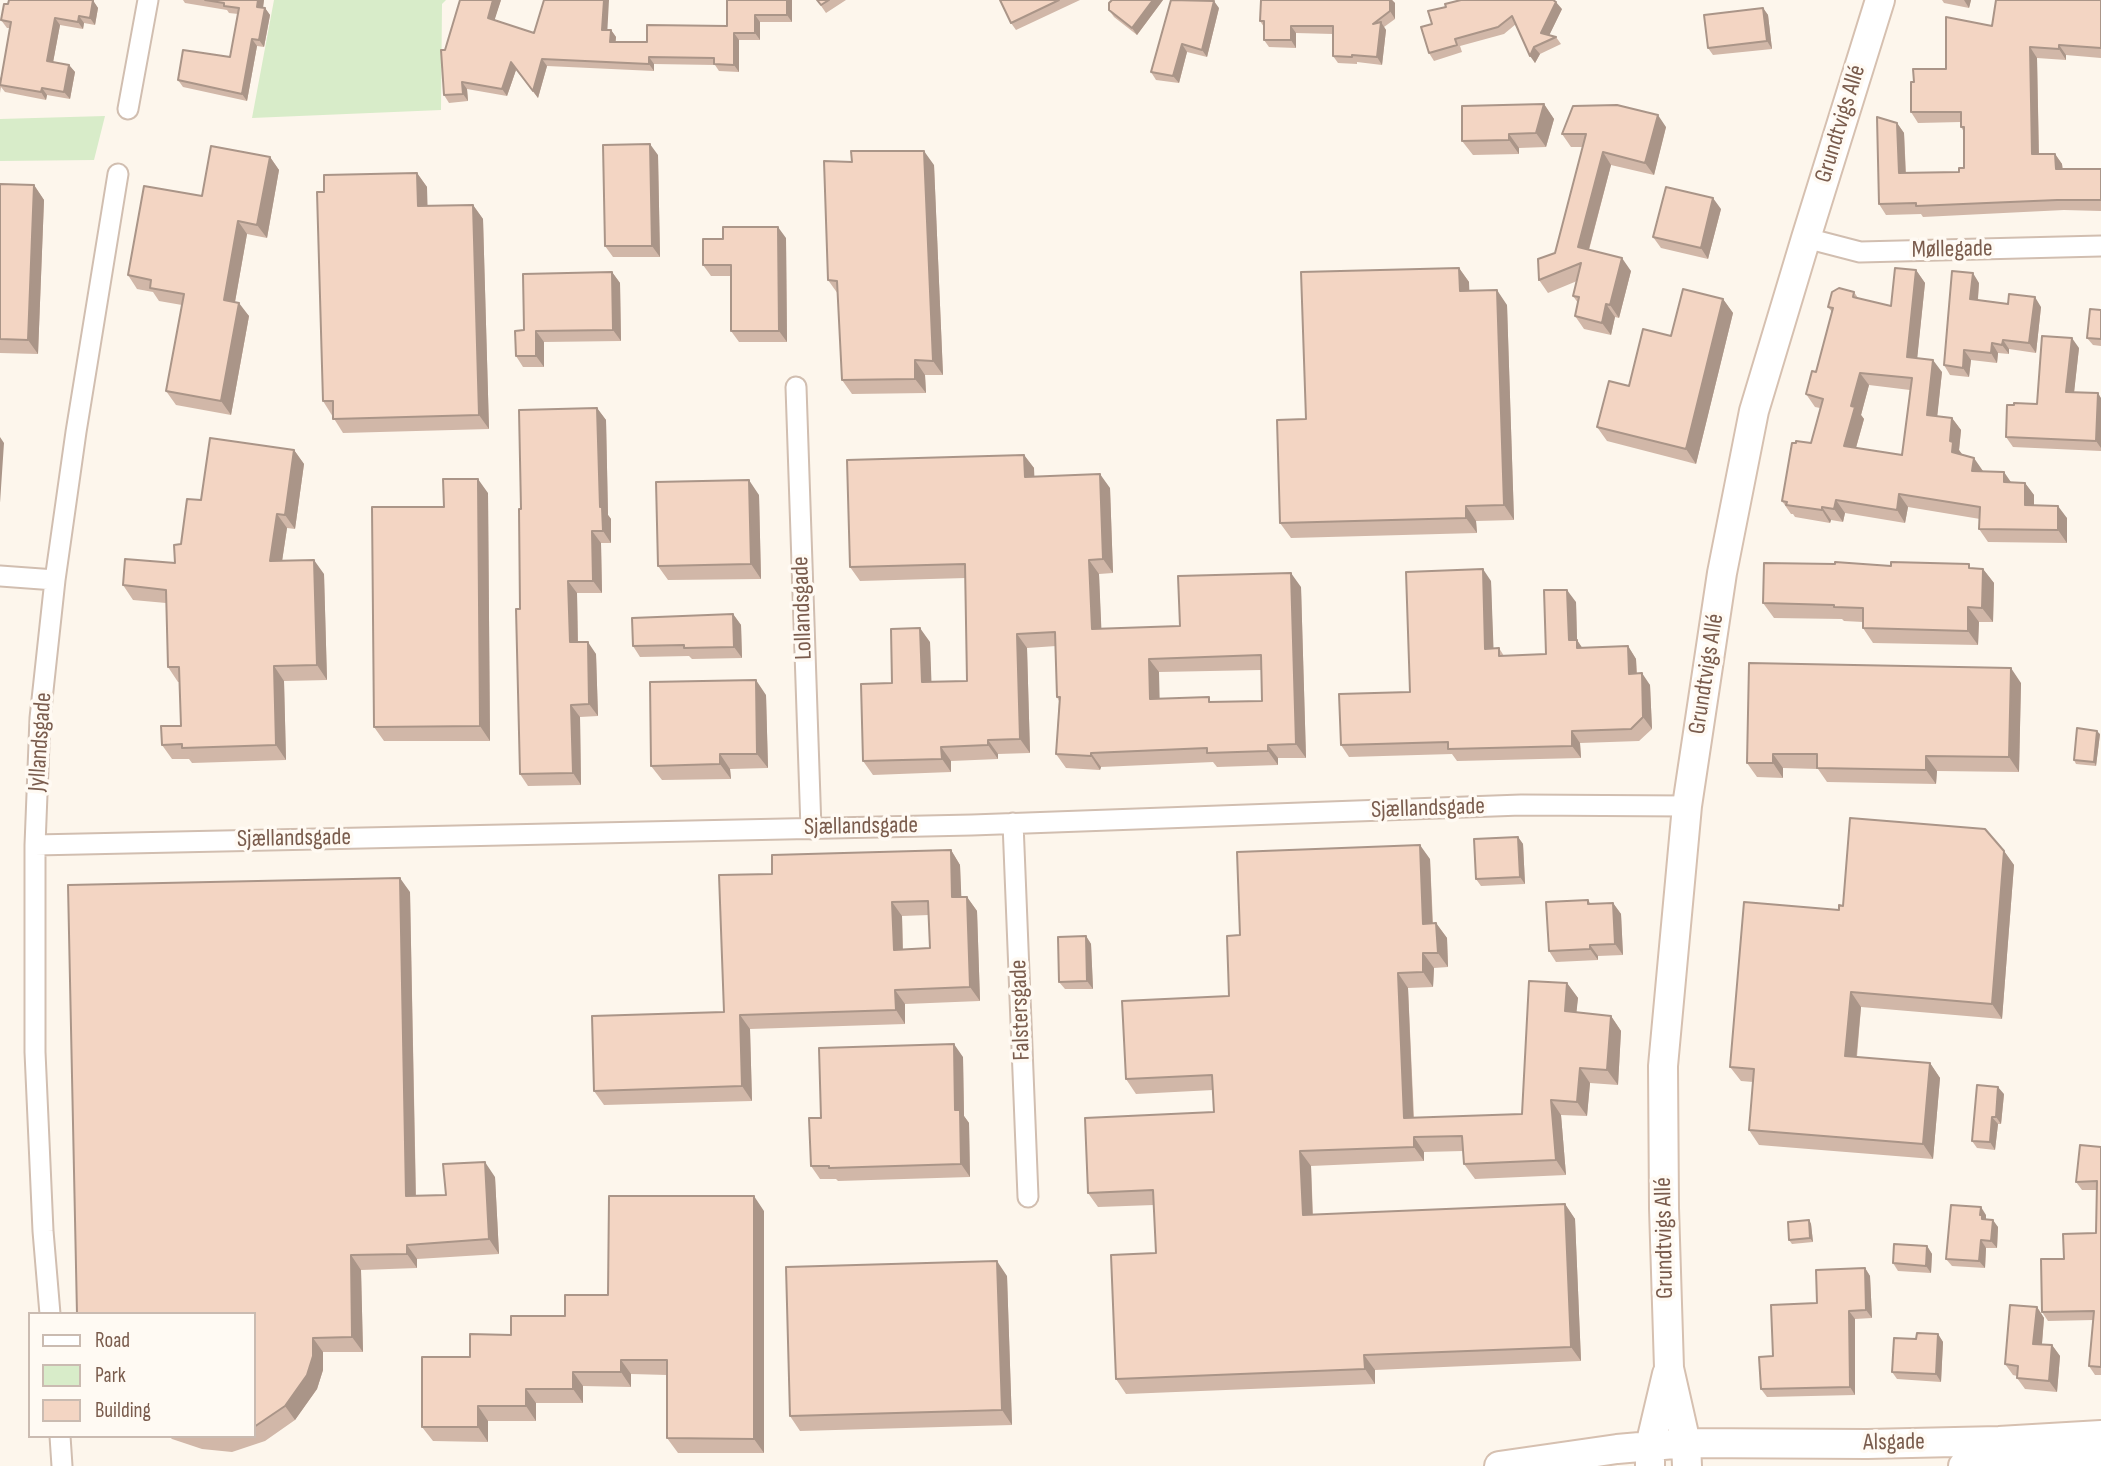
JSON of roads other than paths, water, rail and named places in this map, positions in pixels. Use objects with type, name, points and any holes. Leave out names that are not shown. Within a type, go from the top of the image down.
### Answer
[{"type":"street","points":[[128,109],[148,0]]},
{"type":"street","name":"Grundtvigs Allé","points":[[1669,1458],[1663,1066],[1687,806],[1722,573],[1754,411],[1880,0]]},
{"type":"street","name":"Jyllandsgade","points":[[50,1312],[43,1231],[35,1052],[35,845],[40,718],[55,580],[86,364],[118,174]]},
{"type":"street","name":"Møllegade","points":[[1805,238],[1860,252],[2101,246]]},
{"type":"street","name":"Lollandsgade","points":[[796,387],[811,829]]},
{"type":"street","points":[[0,576],[55,580]]},
{"type":"street","name":"Sjællandsgade","points":[[35,845],[811,829],[1521,805],[1687,806]]},
{"type":"street","name":"Falstersgade","points":[[1013,823],[1028,1198]]},
{"type":"street","name":"Alsgade","points":[[1964,1466],[2023,1457],[2101,1435]]},
{"type":"street","points":[[60,1438],[62,1466]]},
{"type":"street","name":"Alsgade","points":[[1669,1458],[1861,1444],[2101,1461]]},
{"type":"street","points":[[1499,1466],[1617,1449],[1669,1458]]},
{"type":"street","points":[[1611,1466],[1669,1458]]}]
